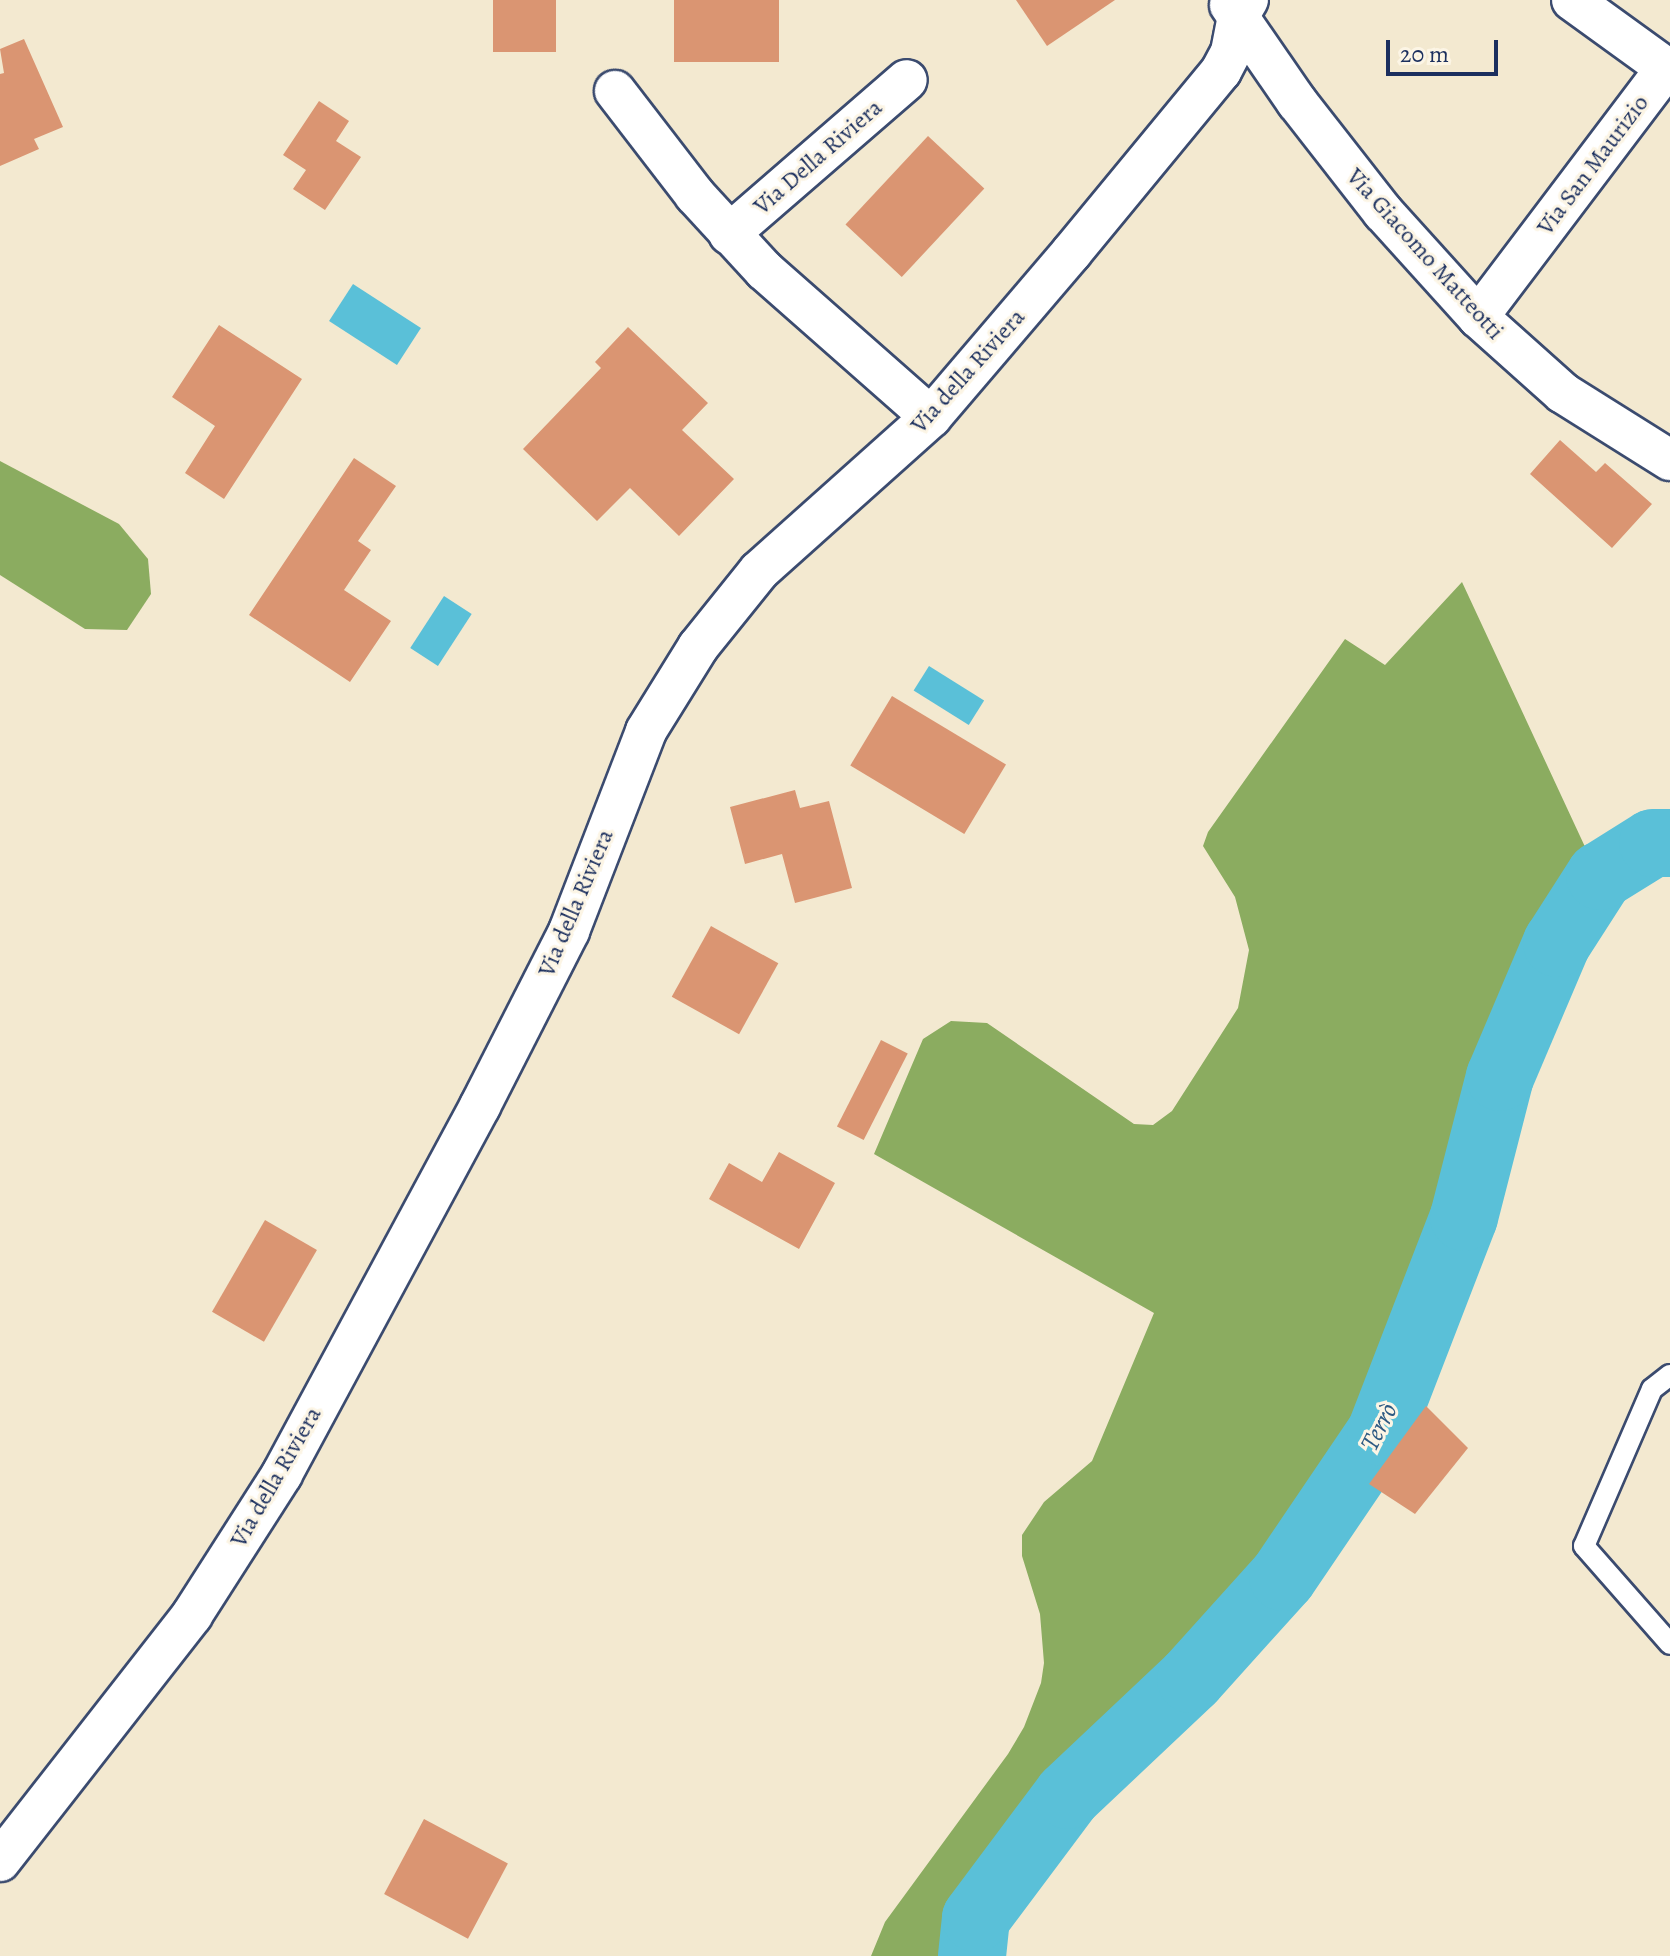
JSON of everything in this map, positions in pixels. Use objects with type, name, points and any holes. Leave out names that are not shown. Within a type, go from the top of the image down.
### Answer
[{"type":"street","name":"Via San Maurizio","points":[[1478,317],[1666,68],[1572,0]]},
{"type":"street","name":"Via Giacomo Matteotti","points":[[1238,6],[1297,102],[1383,212],[1478,317],[1563,393],[1670,460]]},
{"type":"street","name":"Via della Riviera","points":[[0,1861],[192,1615],[282,1474],[480,1106],[562,944],[646,731],[698,647],[759,571],[931,417],[1213,82],[1231,52],[1238,6]]},
{"type":"street","name":"Via Della Riviera","points":[[729,234],[907,80]]},
{"type":"street","points":[[615,91],[729,234],[776,281],[931,417]]},
{"type":"lane","points":[[1670,1375],[1652,1389],[1584,1546],[1670,1644]]},
{"type":"green space","points":[[0,461],[119,524],[148,559],[151,594],[127,630],[85,629],[0,575]]},
{"type":"green space","points":[[1462,582],[1606,892],[1568,954],[1519,1098],[1487,1216],[1448,1324],[1392,1427],[1262,1623],[1208,1693],[1075,1819],[1018,1888],[1002,1921],[1003,1956],[871,1956],[885,1922],[1008,1754],[1024,1727],[1041,1683],[1044,1663],[1040,1614],[1022,1556],[1022,1535],[1044,1502],[1092,1461],[1154,1313],[874,1154],[923,1039],[951,1021],[987,1023],[1134,1124],[1153,1125],[1172,1111],[1238,1008],[1249,950],[1235,897],[1203,846],[1208,832],[1345,639],[1385,665]]},
{"type":"water","points":[[353,284],[421,328],[397,365],[329,321]]},
{"type":"water","points":[[444,596],[472,614],[438,666],[410,648]]},
{"type":"water","points":[[929,666],[984,700],[969,725],[914,691]]},
{"type":"building","points":[[493,0],[556,0],[556,52],[493,52]]},
{"type":"building","points":[[674,0],[779,0],[779,62],[674,62]]},
{"type":"building","points":[[1016,0],[1115,0],[1047,46]]},
{"type":"building","points":[[24,39],[63,127],[34,139],[39,149],[0,166],[0,74],[4,73],[0,49]]},
{"type":"building","points":[[319,101],[349,121],[336,141],[361,157],[325,210],[293,189],[306,170],[283,155]]},
{"type":"building","points":[[928,136],[984,189],[902,277],[845,224]]},
{"type":"building","points":[[219,325],[302,379],[224,499],[185,473],[215,426],[172,397]]},
{"type":"building","points":[[628,327],[708,403],[682,430],[734,479],[679,536],[630,488],[597,521],[523,449],[601,368],[595,362]]},
{"type":"building","points":[[1560,440],[1596,472],[1605,463],[1652,504],[1612,548],[1530,474]]},
{"type":"building","points":[[354,458],[396,486],[358,541],[371,550],[344,590],[391,621],[350,682],[249,615]]},
{"type":"building","points":[[892,696],[1006,765],[964,834],[850,765]]},
{"type":"building","points":[[795,790],[800,808],[829,801],[852,888],[795,903],[782,854],[745,864],[730,807]]},
{"type":"building","points":[[711,926],[778,963],[739,1034],[672,997]]},
{"type":"building","points":[[881,1040],[908,1054],[864,1140],[837,1126]]},
{"type":"building","points":[[779,1152],[835,1183],[799,1249],[709,1199],[729,1163],[762,1182]]},
{"type":"building","points":[[265,1220],[317,1250],[264,1342],[212,1312]]},
{"type":"building","points":[[1426,1406],[1468,1448],[1415,1514],[1369,1484]]},
{"type":"building","points":[[424,1819],[508,1864],[468,1939],[384,1894]]},
{"type":"waterway","name":"Terrò","points":[[972,1956],[976,1918],[1068,1795],[1191,1679],[1283,1577],[1381,1432],[1464,1217],[1500,1077],[1557,943],[1600,876],[1653,843],[1670,843]]}]
